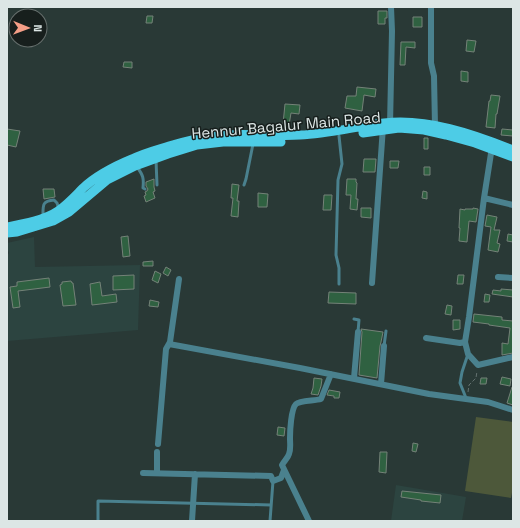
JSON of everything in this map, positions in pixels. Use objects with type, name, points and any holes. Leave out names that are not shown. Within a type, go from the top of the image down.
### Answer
[{"type":"main road","name":"Hennur Bagalur Main Road","points":[[7,227],[43,218],[60,210],[84,187],[104,173],[131,159],[190,140],[214,136],[239,134],[277,136],[303,135],[410,123],[436,126],[462,132],[513,156]]},
{"type":"main road","name":"Hennur Bagalur Main Road","points":[[7,233],[17,232],[53,221],[69,212],[107,180],[135,166],[197,145],[224,142],[292,142],[339,136],[386,126],[446,134],[475,143],[513,150]]},
{"type":"street","points":[[372,283],[386,126],[392,31],[391,7]]},
{"type":"street","points":[[431,7],[431,63],[434,76],[436,126]]},
{"type":"street","points":[[493,146],[484,198],[465,342],[468,354],[478,365],[513,357]]},
{"type":"street","points":[[484,198],[513,205]]},
{"type":"street","points":[[498,277],[513,278]]},
{"type":"street","points":[[158,444],[166,349],[171,338],[179,279]]},
{"type":"street","points":[[354,378],[358,332]]},
{"type":"street","points":[[426,338],[460,343],[465,342]]},
{"type":"street","points":[[169,344],[354,378],[429,394],[467,396],[513,410]]},
{"type":"street","points":[[381,384],[384,346]]},
{"type":"street","points":[[309,521],[282,465],[289,454],[293,410],[296,404],[321,399],[331,374]]},
{"type":"street","points":[[157,452],[157,473]]},
{"type":"street","points":[[143,473],[271,476],[273,481],[281,478],[284,470]]},
{"type":"street","points":[[192,521],[195,474]]},
{"type":"lane","points":[[339,136],[342,164],[338,180],[336,255],[339,268],[339,284]]},
{"type":"lane","points":[[244,185],[253,142]]},
{"type":"lane","points":[[156,158],[157,185]]},
{"type":"lane","points":[[135,166],[143,175],[143,188],[145,189]]},
{"type":"lane","points":[[43,218],[43,207],[45,202],[54,200],[60,210]]},
{"type":"lane","points":[[354,319],[359,320],[358,332]]},
{"type":"lane","points":[[384,346],[386,331]]},
{"type":"lane","points":[[467,396],[460,383],[468,354]]},
{"type":"lane","points":[[270,521],[273,481]]},
{"type":"lane","points":[[98,521],[98,501],[271,505]]},
{"type":"path","points":[[467,396],[469,385],[476,378],[478,365]]},
{"type":"shaded area","points":[[34,237],[35,267],[140,265],[138,330],[7,341],[7,256],[9,253],[7,243]]},
{"type":"shaded area","points":[[396,485],[466,497],[462,521],[391,521]]},
{"type":"green space","points":[[476,417],[513,422],[513,487],[511,498],[465,491]]},
{"type":"building","points":[[378,11],[387,11],[385,24],[378,24]]},
{"type":"building","points":[[147,16],[153,16],[152,23],[146,23]]},
{"type":"building","points":[[413,17],[422,17],[422,27],[413,27]]},
{"type":"building","points":[[467,40],[476,41],[474,52],[466,51]]},
{"type":"building","points":[[401,42],[415,42],[415,48],[406,47],[405,65],[400,65]]},
{"type":"building","points":[[124,62],[132,62],[132,68],[123,67]]},
{"type":"building","points":[[461,71],[468,72],[468,82],[461,81]]},
{"type":"building","points":[[357,87],[376,89],[375,97],[364,95],[362,111],[345,108],[347,96],[356,96]]},
{"type":"building","points":[[491,95],[500,96],[495,128],[486,127]]},
{"type":"building","points":[[285,104],[300,105],[299,114],[291,113],[289,125],[283,124]]},
{"type":"building","points":[[7,129],[20,131],[16,147],[7,145]]},
{"type":"building","points":[[502,129],[513,130],[513,136],[501,135]]},
{"type":"building","points":[[424,138],[428,138],[428,149],[424,149]]},
{"type":"building","points":[[364,159],[376,159],[375,172],[363,172]]},
{"type":"building","points":[[390,161],[399,161],[398,168],[390,168]]},
{"type":"building","points":[[424,167],[430,167],[430,175],[424,175]]},
{"type":"building","points":[[154,179],[155,191],[153,192],[155,198],[146,202],[144,196],[146,195],[145,192],[148,189],[146,182]]},
{"type":"building","points":[[347,179],[356,179],[356,199],[358,199],[357,210],[350,209],[351,195],[346,195]]},
{"type":"building","points":[[232,184],[239,185],[237,201],[239,201],[238,217],[231,216],[233,198],[231,198]]},
{"type":"building","points":[[43,189],[54,189],[55,197],[44,199]]},
{"type":"building","points":[[423,191],[427,192],[427,199],[422,198]]},
{"type":"building","points":[[258,193],[268,194],[267,207],[258,207]]},
{"type":"building","points":[[324,195],[332,195],[331,210],[323,210]]},
{"type":"building","points":[[361,208],[371,208],[371,218],[361,217]]},
{"type":"building","points":[[473,208],[478,209],[476,222],[469,221],[467,242],[459,241],[460,209],[465,210]]},
{"type":"building","points":[[487,215],[497,217],[494,230],[500,230],[497,243],[500,244],[498,252],[488,250],[491,227],[485,226]]},
{"type":"building","points":[[508,234],[513,235],[513,242],[507,241]]},
{"type":"building","points":[[128,236],[130,256],[123,257],[121,237]]},
{"type":"building","points":[[153,261],[153,266],[143,266],[143,262]]},
{"type":"building","points":[[166,267],[171,270],[168,276],[163,273]]},
{"type":"building","points":[[155,271],[161,274],[158,283],[152,280]]},
{"type":"building","points":[[134,275],[134,289],[113,290],[113,276]]},
{"type":"building","points":[[458,275],[464,275],[463,284],[457,284]]},
{"type":"building","points":[[49,278],[50,287],[18,291],[20,307],[13,308],[10,287],[17,286],[17,282]]},
{"type":"building","points":[[71,281],[73,283],[76,305],[63,306],[60,285],[62,282]]},
{"type":"building","points":[[100,282],[102,296],[116,294],[117,302],[92,305],[90,284]]},
{"type":"building","points":[[501,289],[513,290],[513,297],[492,294],[493,290],[501,291]]},
{"type":"building","points":[[329,292],[356,293],[356,304],[328,303]]},
{"type":"building","points":[[485,294],[490,295],[489,302],[484,302]]},
{"type":"building","points":[[150,300],[159,302],[158,307],[149,306]]},
{"type":"building","points":[[447,305],[452,306],[451,315],[445,314]]},
{"type":"building","points":[[474,314],[502,317],[502,320],[513,321],[513,353],[502,355],[502,343],[508,344],[510,328],[473,322]]},
{"type":"building","points":[[453,320],[460,320],[460,329],[453,330]]},
{"type":"building","points":[[361,329],[383,332],[377,378],[359,375]]},
{"type":"building","points":[[502,377],[511,379],[510,386],[500,384]]},
{"type":"building","points":[[314,378],[322,379],[318,395],[311,394]]},
{"type":"building","points":[[481,378],[487,378],[486,384],[480,384]]},
{"type":"building","points":[[512,387],[513,388],[513,405],[507,403]]},
{"type":"building","points":[[329,390],[340,392],[339,398],[334,398],[334,396],[327,395]]},
{"type":"building","points":[[278,427],[285,428],[284,436],[277,435]]},
{"type":"building","points":[[413,443],[418,444],[416,452],[412,451]]},
{"type":"building","points":[[380,452],[387,452],[386,473],[379,472]]},
{"type":"building","points":[[402,491],[441,495],[440,503],[401,497]]}]
